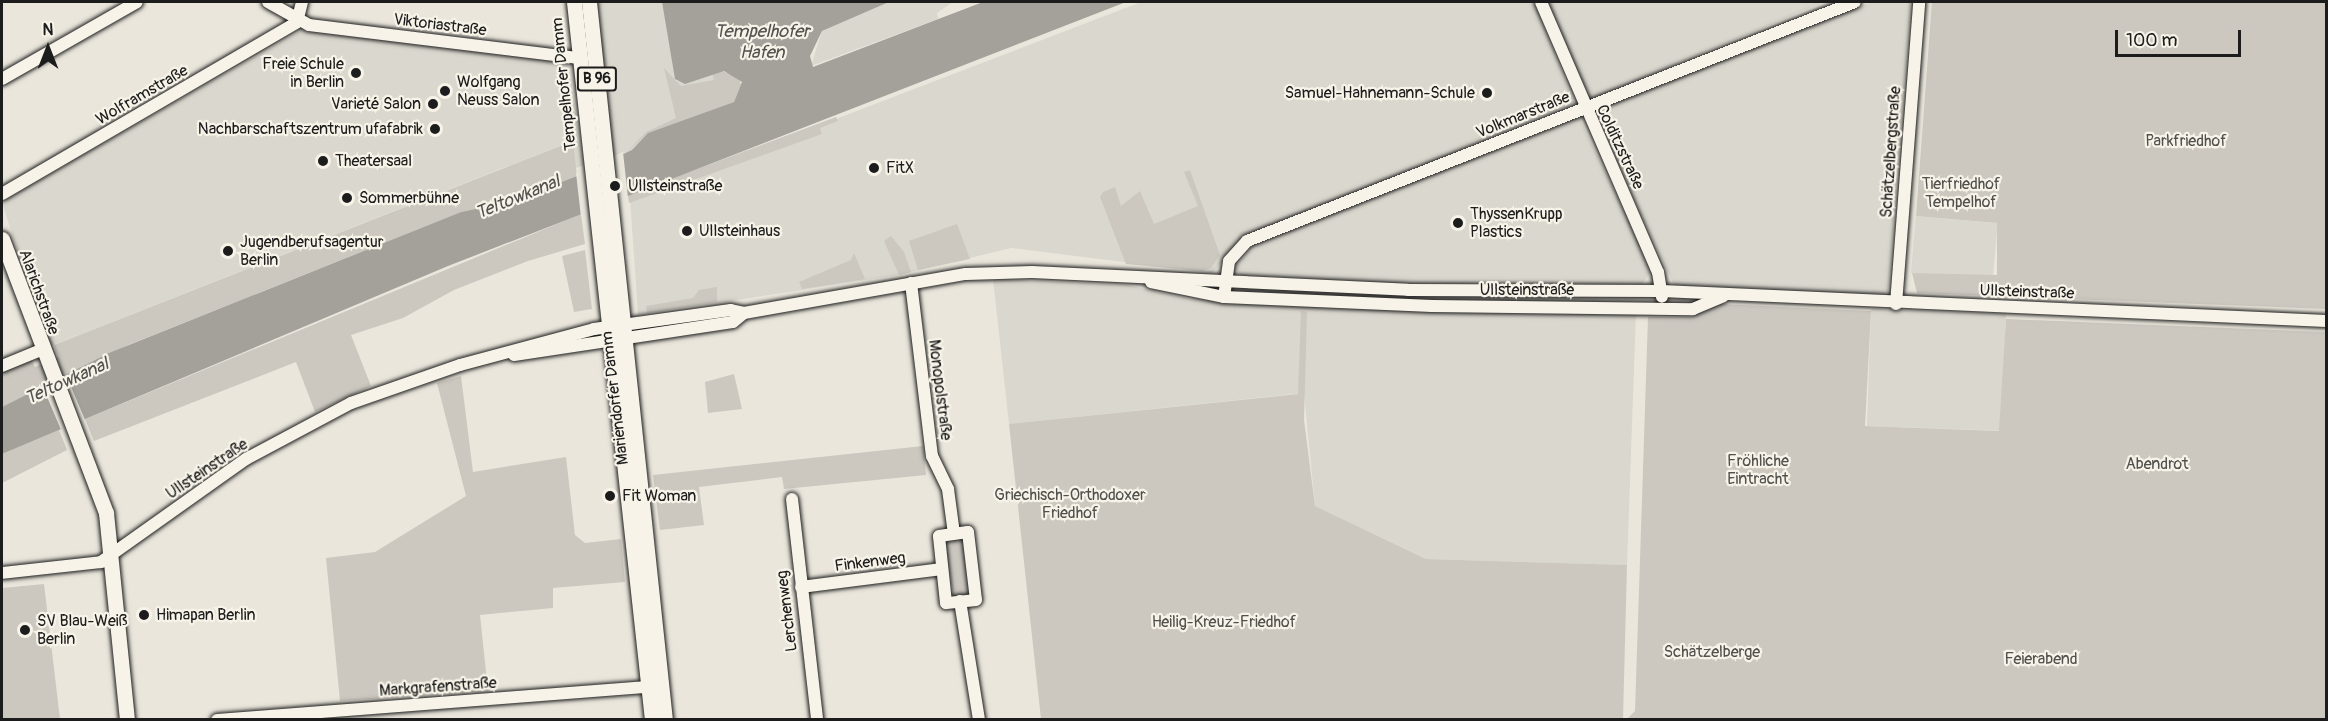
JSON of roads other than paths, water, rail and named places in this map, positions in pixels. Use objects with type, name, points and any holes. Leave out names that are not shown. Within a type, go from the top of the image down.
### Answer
[{"type":"main road","name":"Tempelhofer Damm","points":[[574,2],[597,221]]},
{"type":"main road","name":"Tempelhofer Damm","points":[[589,2],[613,215]]},
{"type":"main road","name":"Mariendorfer Damm","points":[[613,215],[626,333],[655,687],[652,720]]},
{"type":"main road","name":"Mariendorfer Damm","points":[[597,221],[608,327],[655,687],[665,720]]},
{"type":"main road","name":"Alarichstraße","points":[[2,239],[43,353],[80,440],[106,513],[112,554],[127,720]]},
{"type":"street","points":[[2,79],[137,2]]},
{"type":"street","points":[[268,2],[297,22],[302,2]]},
{"type":"street","name":"Colditzstraße","points":[[1541,2],[1584,109],[1652,256],[1662,291],[1662,308]]},
{"type":"street","name":"Volkmarstraße","points":[[1225,281],[1229,261],[1247,241],[1855,2]]},
{"type":"street","name":"Schätzelbergstraße","points":[[1896,304],[1919,2]]},
{"type":"street","name":"Viktoriastraße","points":[[297,22],[579,58]]},
{"type":"street","name":"Wolframstraße","points":[[2,194],[297,22]]},
{"type":"street","name":"Ullsteinstraße","points":[[2,573],[96,564],[246,459],[351,403],[500,356],[608,327],[626,333],[733,322],[744,313],[911,283],[1007,271],[1325,286],[1662,291],[1896,304],[2326,321]]},
{"type":"street","name":"Ullsteinstraße","points":[[1136,278],[1190,294],[1325,302],[1693,309],[1726,294]]},
{"type":"street","points":[[1224,297],[1225,281]]},
{"type":"street","name":"Monopolstraße","points":[[911,283],[932,456],[948,489],[954,534]]},
{"type":"street","points":[[1325,286],[1325,302]]},
{"type":"street","points":[[1620,291],[1620,307]]},
{"type":"street","name":"Ullsteinstraße","points":[[500,356],[610,343],[626,333]]},
{"type":"street","points":[[2,366],[43,353]]},
{"type":"street","name":"Lerchenweg","points":[[792,499],[817,720]]},
{"type":"street","points":[[968,532],[976,600],[946,603],[939,536],[954,534],[968,532]]},
{"type":"street","name":"Finkenweg","points":[[801,587],[942,569]]},
{"type":"street","points":[[960,601],[979,720]]},
{"type":"street","name":"Markgrafenstraße","points":[[217,720],[372,714],[655,687]]},
{"type":"water","points":[[662,2],[889,2],[822,31],[810,56],[813,67],[983,2],[1126,2],[448,266],[2,454],[2,407],[109,353],[461,212],[509,202],[577,176],[632,150],[648,133],[734,102],[742,82],[724,71],[685,84],[675,79]]},
{"type":"place","name":"Freie Schule in Berlin","points":[[356,73]]},
{"type":"place","name":"Wolfgang Neuss Salon","points":[[445,91]]},
{"type":"place","name":"Samuel-Hahnemann-Schule","points":[[1487,93]]},
{"type":"place","name":"Varieté Salon","points":[[433,104]]},
{"type":"place","name":"Nachbarschaftszentrum ufafabrik","points":[[435,129]]},
{"type":"place","name":"Theatersaal","points":[[323,161]]},
{"type":"place","name":"FitX","points":[[874,168]]},
{"type":"place","name":"Ullsteinstraße","points":[[615,186]]},
{"type":"place","name":"Sommerbühne","points":[[347,198]]},
{"type":"place","name":"ThyssenKrupp Plastics","points":[[1458,223]]},
{"type":"place","name":"Ullsteinhaus","points":[[687,231]]},
{"type":"place","name":"Jugendberufsagentur Berlin","points":[[228,251]]},
{"type":"place","name":"Fit Woman","points":[[610,496]]},
{"type":"place","name":"Himapan Berlin","points":[[144,615]]},
{"type":"place","name":"SV Blau-Weiß Berlin","points":[[25,630]]},
{"type":"water label","name":"Tempelhofer Hafen","points":[[762,43]]},
{"type":"water label","name":"Teltowkanal","points":[[518,198]]},
{"type":"water label","name":"Teltowkanal","points":[[67,382]]},
{"type":"park label","name":"Parkfriedhof","points":[[2186,141]]},
{"type":"park label","name":"Tierfriedhof Tempelhof","points":[[1961,193]]},
{"type":"park label","name":"Abendrot","points":[[2157,464]]},
{"type":"park label","name":"Fröhliche Eintracht","points":[[1758,470]]},
{"type":"park label","name":"Griechisch-Orthodoxer Friedhof","points":[[1070,504]]},
{"type":"park label","name":"Heilig-Kreuz-Friedhof","points":[[1224,622]]},
{"type":"park label","name":"Schätzelberge","points":[[1712,652]]},
{"type":"park label","name":"Feierabend","points":[[2041,659]]}]
